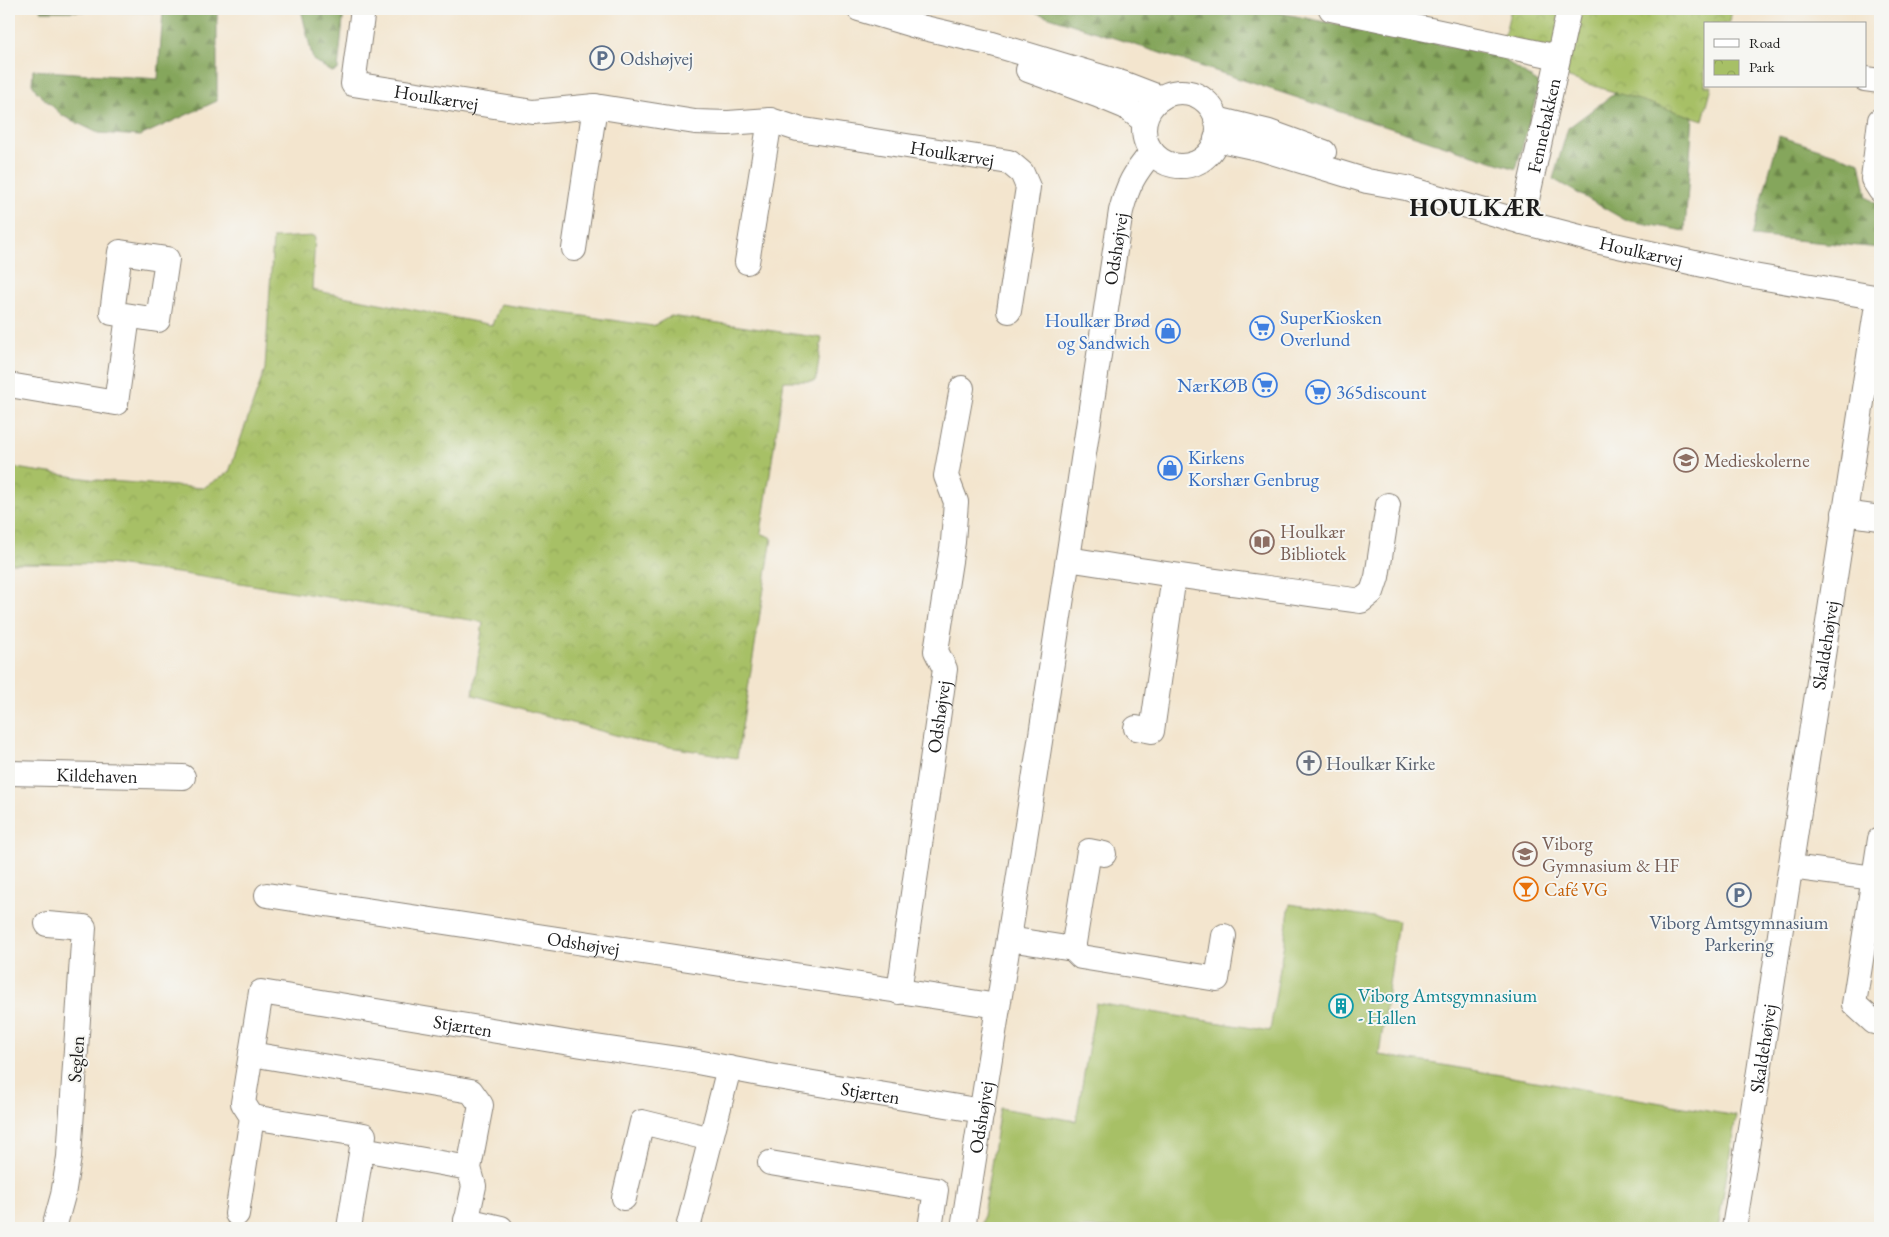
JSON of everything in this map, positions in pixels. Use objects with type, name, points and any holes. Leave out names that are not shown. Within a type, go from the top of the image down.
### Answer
[{"type":"street","name":"Houlkærvej","points":[[363,9],[353,84],[533,112],[595,106],[695,122],[728,123],[770,120],[798,129],[1009,162],[1022,173],[1028,187],[1009,312]]},
{"type":"street","points":[[859,9],[916,26],[989,43],[1122,82],[1161,98]]},
{"type":"street","name":"Fennebakken","points":[[1331,9],[1558,58]]},
{"type":"street","name":"Fennebakken","points":[[1522,222],[1569,9]]},
{"type":"street","points":[[916,26],[1006,63],[1097,94],[1126,107],[1144,121]]},
{"type":"street","points":[[1866,79],[1880,80]]},
{"type":"street","points":[[1177,92],[1194,94],[1208,105],[1216,129],[1209,153],[1201,160],[1183,166],[1173,165],[1161,161],[1146,143],[1144,121],[1148,112],[1161,98],[1177,92]]},
{"type":"street","points":[[574,249],[595,106]]},
{"type":"street","points":[[747,262],[770,120]]},
{"type":"street","points":[[1880,120],[1874,179],[1880,190]]},
{"type":"street","name":"Houlkærvej","points":[[1216,129],[1262,149],[1368,181],[1406,188],[1522,222],[1748,275],[1879,298]]},
{"type":"street","name":"Odshøjvej","points":[[962,1228],[1009,939],[1121,211],[1128,185],[1138,168],[1152,152]]},
{"type":"street","name":"Skaldehøjvej","points":[[1734,1228],[1879,298]]},
{"type":"street","points":[[9,385],[116,403],[128,316]]},
{"type":"street","name":"Odshøjvej","points":[[899,992],[945,670],[936,651],[953,542],[956,502],[946,476],[962,388]]},
{"type":"street","points":[[1068,559],[1361,602],[1372,592],[1377,577],[1388,505]]},
{"type":"street","points":[[1844,513],[1880,518]]},
{"type":"street","points":[[1136,728],[1152,731],[1174,576]]},
{"type":"street","name":"Kildehaven","points":[[9,773],[183,777]]},
{"type":"street","points":[[1880,839],[1854,1004],[1874,1022],[1880,1023]]},
{"type":"street","points":[[1073,950],[1089,852],[1104,854]]},
{"type":"street","points":[[1791,867],[1874,878]]},
{"type":"street","name":"Odshøjvej","points":[[268,894],[998,1006]]},
{"type":"street","name":"Seglen","points":[[47,924],[84,927],[69,1156],[63,1195],[54,1228]]},
{"type":"street","points":[[1009,939],[1073,950],[1081,957],[1217,979],[1224,936]]},
{"type":"street","name":"Stjærten","points":[[237,1214],[252,1117],[243,1103],[261,992],[582,1045],[692,1061],[982,1111]]},
{"type":"street","points":[[251,1054],[472,1091],[480,1105],[469,1168],[474,1186],[466,1224],[501,1228]]},
{"type":"street","points":[[688,1228],[729,1068]]},
{"type":"street","points":[[252,1117],[364,1135],[350,1228]]},
{"type":"street","points":[[624,1198],[642,1122],[711,1139]]},
{"type":"street","points":[[362,1149],[469,1168]]},
{"type":"street","points":[[770,1163],[936,1190],[930,1228]]},
{"type":"green space","points":[[39,9],[217,9],[217,101],[140,136],[98,133],[63,116],[37,92],[32,84],[33,70],[158,79],[163,12],[41,11]]},
{"type":"green space","points":[[301,9],[344,9],[338,70],[332,72],[313,60]]},
{"type":"green space","points":[[1025,9],[1260,9],[1499,56],[1540,84],[1516,169]]},
{"type":"green space","points":[[1511,9],[1733,9],[1729,22],[1704,22],[1704,88],[1711,88],[1703,120],[1499,56]]},
{"type":"green space","points":[[1639,75],[1695,85],[1685,231],[1625,220],[1553,179],[1568,128]]},
{"type":"green space","points":[[1779,136],[1860,162],[1867,197],[1880,206],[1880,248],[1752,236]]},
{"type":"green space","points":[[315,236],[312,290],[492,325],[500,304],[653,326],[671,316],[822,338],[816,381],[784,381],[761,533],[772,538],[737,758],[640,742],[473,695],[483,622],[184,574],[107,564],[9,563],[9,467],[97,480],[203,488],[229,472],[265,369],[273,238]]},
{"type":"green space","points":[[1290,904],[1398,921],[1379,1055],[1736,1116],[1718,1228],[981,1228],[1000,1108],[1076,1121],[1096,1003],[1270,1031]]},
{"type":"place","name":"Odshøjvej","points":[[602,58]]},
{"type":"place","name":"SuperKiosken Overlund","points":[[1262,328]]},
{"type":"place","name":"Houlkær Brød og Sandwich","points":[[1168,331]]},
{"type":"place","name":"NærKØB","points":[[1265,385]]},
{"type":"place","name":"365discount","points":[[1318,392]]},
{"type":"place","name":"Medieskolerne","points":[[1686,460]]},
{"type":"place","name":"Kirkens Korshær Genbrug","points":[[1170,468]]},
{"type":"place","name":"Houlkær Bibliotek","points":[[1262,542]]},
{"type":"place","name":"Houlkær Kirke","points":[[1309,763]]},
{"type":"place","name":"Viborg Gymnasium & HF","points":[[1525,854]]},
{"type":"place","name":"Café VG","points":[[1526,889]]},
{"type":"place","name":"Viborg Amtsgymnasium Parkering","points":[[1739,895]]},
{"type":"place","name":"Viborg Amtsgymnasium - Hallen","points":[[1341,1006]]},
{"type":"district","name":"HOULKÆR","points":[[1477,207]]}]
